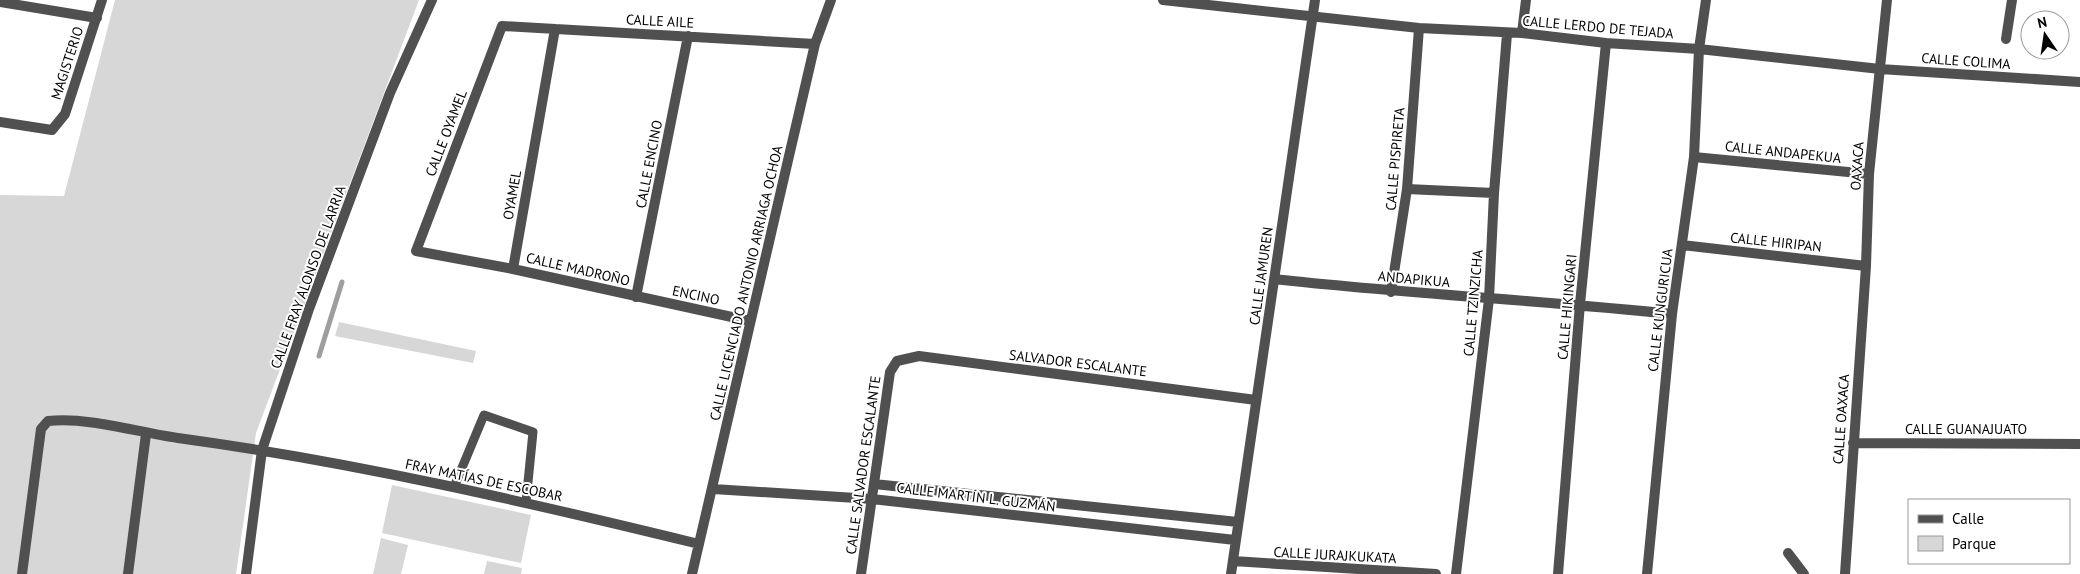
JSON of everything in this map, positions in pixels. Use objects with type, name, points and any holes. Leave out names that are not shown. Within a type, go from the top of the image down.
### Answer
[{"type":"street","name":"MAGISTERIO","points":[[0,122],[52,130],[65,114],[102,0]]},
{"type":"street","name":"CALLE FRAY ALONSO DE LARRIA","points":[[246,574],[262,450],[309,309],[386,102],[432,0]]},
{"type":"street","name":"CALLE LICENCIADO ANTONIO ARRIAGA OCHOA","points":[[692,574],[714,489],[750,321],[815,44],[830,0]]},
{"type":"street","name":"CALLE LERDO DE TEJADA","points":[[1162,0],[1419,28],[1507,34],[1522,33],[1606,43],[1699,49],[1880,69]]},
{"type":"street","name":"CALLE JAMUREN","points":[[1231,574],[1315,0]]},
{"type":"street","points":[[1522,33],[1526,0]]},
{"type":"street","name":"CALLE KUNGURICUA","points":[[1648,574],[1672,314],[1694,157],[1699,49],[1706,0]]},
{"type":"street","name":"OAXACA","points":[[1866,266],[1869,174],[1887,0]]},
{"type":"street","points":[[2006,39],[2012,0]]},
{"type":"street","points":[[0,2],[38,4],[97,18]]},
{"type":"street","name":"CALLE AILE","points":[[502,26],[815,44]]},
{"type":"street","name":"CALLE OYAMEL","points":[[502,26],[416,251],[513,268]]},
{"type":"street","name":"CALLE PISPIRETA","points":[[1391,292],[1407,189],[1419,28]]},
{"type":"street","name":"OYAMEL","points":[[513,268],[554,29]]},
{"type":"street","name":"CALLE TZINZICHA","points":[[1456,574],[1489,299],[1494,193],[1507,34]]},
{"type":"street","name":"CALLE ENCINO","points":[[636,297],[688,36]]},
{"type":"street","name":"CALLE HIKINGARI","points":[[1558,574],[1580,304],[1606,43]]},
{"type":"street","name":"CALLE COLIMA","points":[[1880,69],[2080,82]]},
{"type":"street","name":"CALLE ANDAPEKUA","points":[[1694,157],[1869,174]]},
{"type":"street","points":[[1407,189],[1494,193]]},
{"type":"street","name":"CALLE HIRIPAN","points":[[1682,245],[1866,266]]},
{"type":"street","name":"CALLE OAXACA","points":[[1845,574],[1866,266]]},
{"type":"street","name":"CALLE MADROÑO","points":[[513,268],[636,297]]},
{"type":"street","name":"ANDAPIKUA","points":[[1274,279],[1391,292],[1580,304],[1672,314]]},
{"type":"street","name":"ENCINO","points":[[636,297],[750,321]]},
{"type":"street","name":"SALVADOR ESCALANTE","points":[[897,361],[919,356],[1256,400]]},
{"type":"street","name":"CALLE SALVADOR ESCALANTE","points":[[861,574],[890,372],[897,361]]},
{"type":"street","name":"FRAY MATÍAS DE ESCOBAR","points":[[22,574],[41,430],[48,421],[70,419],[146,434],[262,450],[454,487],[526,502],[699,544]]},
{"type":"street","points":[[128,574],[146,434]]},
{"type":"street","name":"CALLE GUANAJUATO","points":[[1853,443],[2080,444]]},
{"type":"street","name":"CALLE MARTÍN L. GUZMÁN","points":[[874,484],[1238,522]]},
{"type":"street","name":"CALLE MARTÍN L. GUZMÁN","points":[[714,489],[872,499],[1235,540]]},
{"type":"street","points":[[1053,520],[1057,503]]},
{"type":"street","points":[[1788,553],[1804,574]]},
{"type":"street","name":"CALLE JURAJKUKATA","points":[[1233,561],[1262,569],[1436,574]]},
{"type":"lane","points":[[454,487],[484,415],[533,432],[526,502]]},
{"type":"green space","points":[[115,0],[419,0],[256,433],[236,574],[0,574],[0,195],[64,196]]},
{"type":"green space","points":[[339,322],[476,351],[473,363],[335,336]]},
{"type":"green space","points":[[392,485],[531,515],[521,563],[382,533]]},
{"type":"green space","points":[[381,538],[408,545],[401,574],[373,574]]},
{"type":"green space","points":[[487,561],[522,568],[521,574],[484,574]]},
{"type":"waterway","points":[[319,356],[342,282]]}]
